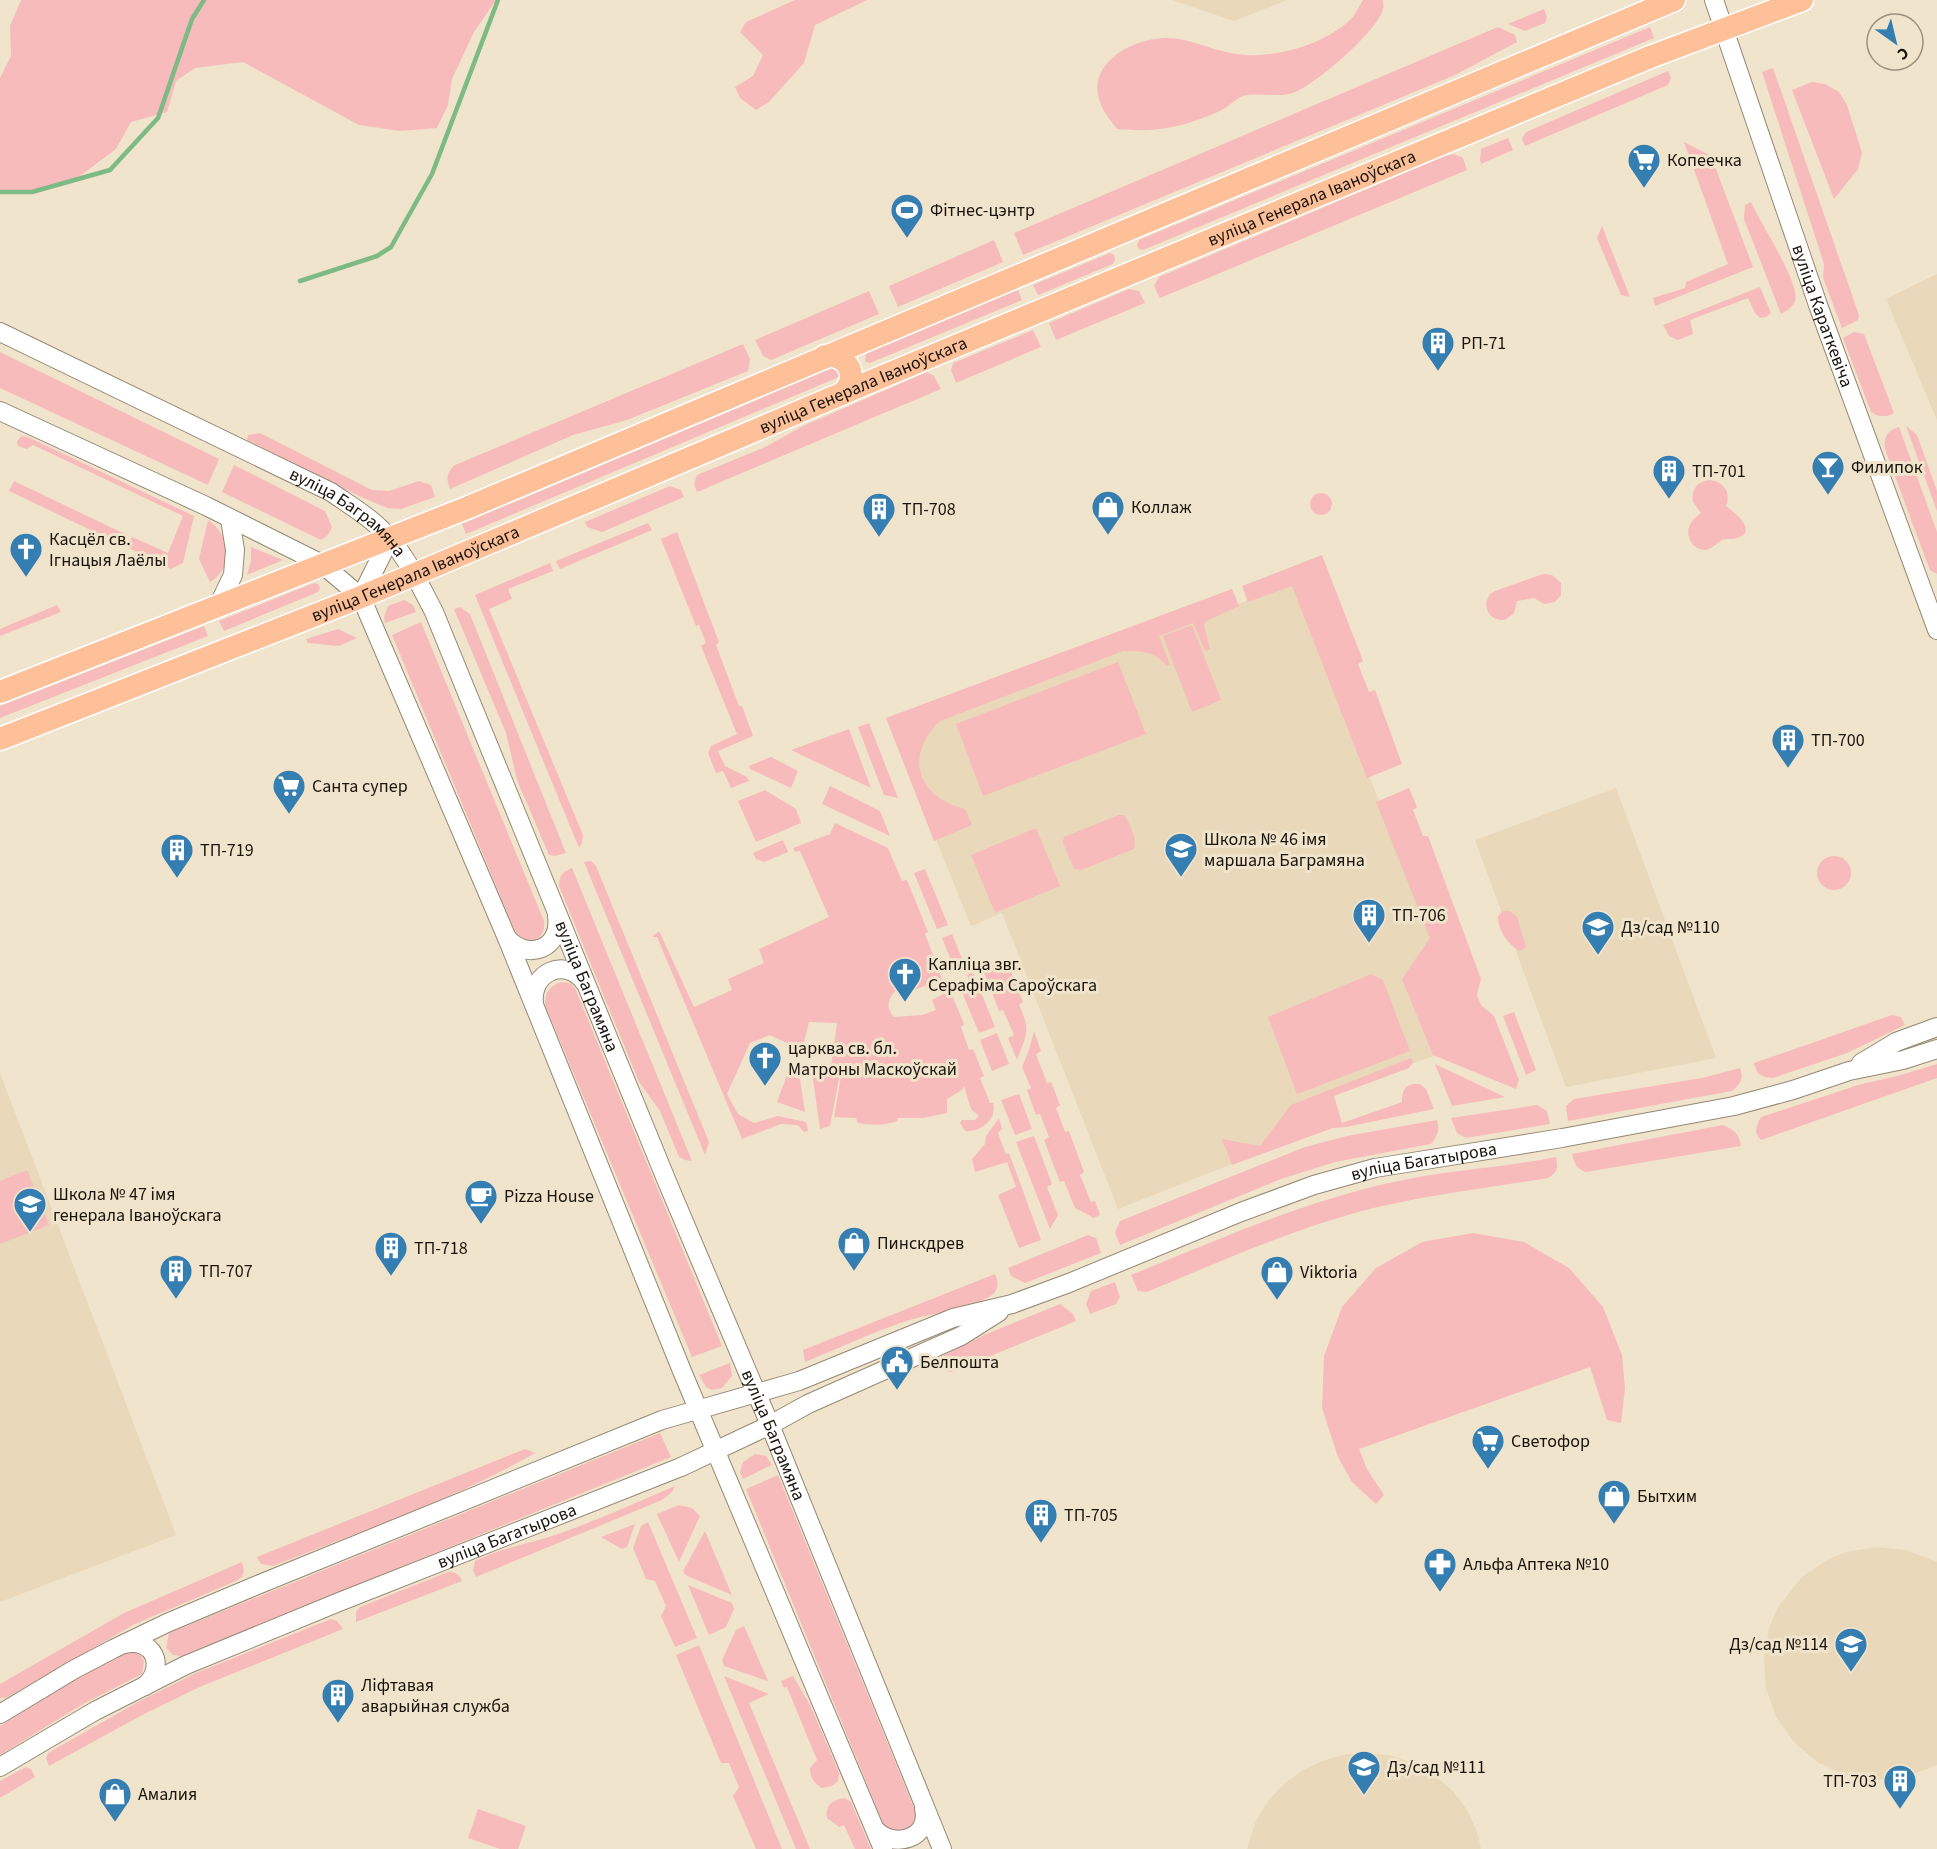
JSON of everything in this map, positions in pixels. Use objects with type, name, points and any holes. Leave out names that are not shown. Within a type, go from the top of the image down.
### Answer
[{"type":"main road","points":[[0,692],[597,454],[1674,0]]},
{"type":"main road","name":"вуліца Генерала Іваноўскага","points":[[0,739],[361,597],[879,378],[1667,50],[1802,0]]},
{"type":"main road","points":[[863,340],[857,351],[857,363],[863,373],[879,378]]},
{"type":"main road","points":[[825,356],[839,357],[849,367],[850,385],[842,394]]},
{"type":"street","name":"вуліца Караткевіча","points":[[1714,0],[1818,305],[1937,630]]},
{"type":"street","name":"вуліца Баграмяна","points":[[0,332],[331,492],[368,518],[390,538],[415,574],[434,612],[557,916],[770,1425],[942,1849]]},
{"type":"street","points":[[0,411],[322,564],[361,597],[507,938],[698,1410],[883,1849]]},
{"type":"street","points":[[219,604],[233,575],[235,550],[230,519]]},
{"type":"street","points":[[361,597],[390,538]]},
{"type":"street","points":[[507,938],[525,950],[540,949],[555,936],[558,929],[557,916]]},
{"type":"street","points":[[536,1010],[534,989],[541,977],[547,973],[561,969],[574,972],[584,981],[587,988]]},
{"type":"street","name":"вуліца Багатырова","points":[[1849,1071],[1896,1042],[1937,1027]]},
{"type":"street","name":"вуліца Багатырова","points":[[0,1714],[73,1670],[167,1623],[662,1420],[799,1381],[953,1318],[1012,1304],[1314,1185],[1365,1170],[1562,1138],[1734,1106],[1793,1090],[1849,1071],[1904,1060],[1937,1049]]},
{"type":"street","name":"вуліца Багатырова","points":[[0,1767],[95,1711],[186,1665],[716,1452],[808,1404],[961,1336],[1012,1304]]},
{"type":"street","points":[[167,1623],[158,1639],[160,1651],[168,1661],[186,1665]]},
{"type":"street","points":[[124,1644],[130,1642],[143,1645],[153,1654],[156,1668],[154,1675],[145,1686]]},
{"type":"street","points":[[874,1827],[882,1838],[888,1841],[895,1843],[909,1841],[923,1828],[924,1808]]},
{"type":"shaded area","points":[[21,0],[496,0],[474,32],[452,79],[448,105],[437,128],[400,131],[359,125],[243,62],[195,68],[176,81],[167,112],[131,122],[116,149],[72,182],[29,193],[0,193],[0,78],[11,56],[10,26]]},
{"type":"shaded area","points":[[795,0],[867,0],[815,25],[804,63],[769,102],[756,110],[740,98],[735,87],[753,76],[763,55],[740,32],[746,22]]},
{"type":"shaded area","points":[[1172,0],[1287,0],[1234,21]]},
{"type":"shaded area","points":[[1363,0],[1383,0],[1383,9],[1379,19],[1330,69],[1293,93],[1243,96],[1220,111],[1194,121],[1170,128],[1145,130],[1117,129],[1101,106],[1097,89],[1104,68],[1121,51],[1143,41],[1175,38],[1231,53],[1262,55],[1278,53],[1311,44],[1339,29],[1353,17]]},
{"type":"shaded area","points":[[1544,9],[1547,17],[1545,23],[1525,31],[1508,24]]},
{"type":"shaded area","points":[[1498,27],[1515,35],[1517,42],[1455,75],[1023,255],[1014,233]]},
{"type":"shaded area","points":[[1650,27],[1654,38],[1143,250],[1137,245],[1139,240]]},
{"type":"shaded area","points":[[1773,68],[1859,315],[1858,320],[1842,328],[1823,278],[1824,264],[1762,72]]},
{"type":"shaded area","points":[[1668,71],[1671,78],[1668,85],[1525,146],[1522,139],[1526,132]]},
{"type":"shaded area","points":[[1812,82],[1825,84],[1839,92],[1847,105],[1862,153],[1858,169],[1834,199],[1792,90]]},
{"type":"shaded area","points":[[1508,138],[1513,150],[1481,164],[1481,149]]},
{"type":"shaded area","points":[[1684,142],[1711,156],[1753,267],[1655,306],[1653,298],[1685,288],[1686,282],[1728,264]]},
{"type":"shaded area","points":[[1454,154],[1463,158],[1467,170],[1160,298],[1154,286],[1159,277]]},
{"type":"shaded area","points":[[1751,202],[1792,281],[1795,301],[1781,314],[1744,219],[1745,205]]},
{"type":"shaded area","points":[[1602,226],[1630,297],[1621,295],[1597,238]]},
{"type":"shaded area","points":[[994,240],[1003,262],[898,307],[889,286]]},
{"type":"shaded area","points":[[1110,253],[1114,255],[1113,264],[1038,295],[1033,285]]},
{"type":"shaded area","points":[[1937,274],[1937,420],[1886,299]]},
{"type":"shaded area","points":[[1760,287],[1771,313],[1766,317],[1760,318],[1755,313],[1748,298],[1690,320],[1693,334],[1678,340],[1669,336],[1663,325]]},
{"type":"shaded area","points":[[1129,289],[1139,291],[1145,303],[1056,340],[1049,323]]},
{"type":"shaded area","points":[[1018,290],[1022,300],[870,363],[865,362],[866,354]]},
{"type":"shaded area","points":[[869,291],[879,314],[771,360],[763,356],[755,340]]},
{"type":"shaded area","points":[[1033,330],[1041,347],[956,383],[951,370],[953,363]]},
{"type":"shaded area","points":[[1854,332],[1864,334],[1894,413],[1891,415],[1882,416],[1871,412],[1843,338]]},
{"type":"shaded area","points":[[743,344],[750,359],[748,371],[627,420],[573,435],[450,489],[448,476],[455,465]]},
{"type":"shaded area","points":[[0,352],[219,459],[208,485],[0,388]]},
{"type":"shaded area","points":[[835,367],[842,374],[839,377],[466,534],[462,524]]},
{"type":"shaded area","points":[[927,372],[934,376],[941,389],[697,492],[694,484],[697,475],[765,447],[803,426]]},
{"type":"shaded area","points":[[1906,426],[1917,435],[1937,491],[1937,511]]},
{"type":"shaded area","points":[[1899,427],[1937,532],[1937,574],[1930,570],[1885,449],[1887,435]]},
{"type":"shaded area","points":[[260,433],[372,490],[389,491],[419,481],[431,485],[435,497],[401,509],[387,508],[247,440],[248,435]]},
{"type":"shaded area","points":[[21,436],[28,437],[194,516],[183,563],[171,569],[127,547],[132,537],[168,553],[183,516],[33,445],[27,449],[18,446],[17,442]]},
{"type":"shaded area","points":[[234,465],[325,511],[332,527],[328,535],[321,540],[222,492]]},
{"type":"shaded area","points":[[1710,480],[1720,483],[1726,489],[1728,497],[1726,506],[1743,522],[1746,531],[1737,538],[1722,540],[1709,549],[1702,550],[1693,545],[1688,531],[1691,523],[1701,513],[1693,502],[1694,490],[1698,484]]},
{"type":"shaded area","points":[[14,481],[127,535],[122,545],[9,491]]},
{"type":"shaded area","points":[[670,486],[681,490],[684,497],[602,532],[587,527],[585,522]]},
{"type":"shaded area","points":[[1317,493],[1325,493],[1332,500],[1332,508],[1325,515],[1317,515],[1310,508],[1310,500]]},
{"type":"shaded area","points":[[208,520],[221,534],[227,551],[223,568],[210,582],[199,559]]},
{"type":"shaded area","points":[[648,523],[652,530],[560,569],[556,561]]},
{"type":"shaded area","points":[[677,532],[719,642],[716,645],[753,736],[718,751],[725,766],[747,777],[749,781],[731,788],[723,771],[716,773],[708,753],[711,746],[737,734],[701,646],[706,643],[699,625],[696,626],[661,539]]},
{"type":"shaded area","points":[[251,547],[283,560],[247,575],[251,561]]},
{"type":"shaded area","points":[[1322,555],[1363,661],[1358,664],[1369,692],[1375,690],[1402,764],[1367,778],[1292,586],[1248,602],[1242,586]]},
{"type":"shaded area","points":[[550,563],[553,571],[508,589],[512,599],[489,609],[583,835],[579,848],[475,595]]},
{"type":"shaded area","points":[[1543,574],[1552,575],[1561,583],[1561,595],[1555,602],[1544,604],[1534,598],[1517,601],[1514,613],[1505,620],[1494,618],[1489,613],[1486,602],[1490,594]]},
{"type":"shaded area","points":[[314,583],[320,588],[318,592],[224,631],[219,621]]},
{"type":"shaded area","name":"Школа № 46 імя маршала Баграмяна","points":[[1294,583],[1473,1042],[1298,1104],[1270,1149],[1118,1209],[1002,913],[971,926],[894,735]]},
{"type":"shaded area","points":[[1232,589],[1239,606],[1206,621],[1204,626],[1210,649],[1205,651],[1193,623],[1159,636],[1170,665],[1167,666],[1157,657],[1147,653],[1123,651],[940,721],[929,734],[922,748],[919,761],[921,774],[927,786],[936,796],[965,809],[972,825],[934,841],[886,718]]},
{"type":"shaded area","points":[[404,600],[413,605],[416,612],[385,623],[384,617],[388,606]]},
{"type":"shaded area","points":[[57,605],[61,612],[0,636],[0,629]]},
{"type":"shaded area","points":[[460,607],[470,614],[566,853],[549,855],[517,780],[506,733],[454,609]]},
{"type":"shaded area","points":[[421,622],[544,921],[542,934],[531,943],[519,938],[514,929],[392,635]]},
{"type":"shaded area","points":[[1192,625],[1221,700],[1192,712],[1163,636]]},
{"type":"shaded area","points":[[204,626],[208,636],[0,718],[0,706]]},
{"type":"shaded area","points":[[338,629],[357,638],[339,646],[308,643],[306,639]]},
{"type":"shaded area","points":[[1118,662],[1146,734],[983,796],[956,724]]},
{"type":"shaded area","points":[[869,723],[898,798],[884,795],[858,727]]},
{"type":"shaded area","points":[[849,729],[871,788],[791,750]]},
{"type":"shaded area","points":[[771,757],[798,771],[791,788],[750,769],[749,766]]},
{"type":"shaded area","points":[[830,786],[880,811],[890,836],[822,804]]},
{"type":"shaded area","points":[[1409,788],[1417,807],[1413,810],[1423,836],[1428,836],[1481,979],[1477,995],[1481,1005],[1494,1016],[1519,1080],[1516,1089],[1433,1055],[1402,979],[1430,938],[1376,802]]},
{"type":"shaded area","name":"Дз/сад №110","points":[[1616,788],[1716,1058],[1566,1087],[1475,840]]},
{"type":"shaded area","points":[[765,790],[796,809],[801,823],[756,842],[738,801]]},
{"type":"shaded area","points":[[1124,815],[1131,827],[1135,841],[1134,849],[1081,870],[1074,869],[1063,843],[1064,837]]},
{"type":"shaded area","points":[[835,823],[888,848],[902,881],[907,880],[928,932],[925,934],[942,979],[912,991],[904,984],[890,999],[890,1012],[894,1017],[922,1015],[936,1010],[932,1000],[947,992],[952,995],[964,1024],[961,1027],[969,1050],[973,1049],[984,1076],[980,1078],[990,1103],[993,1103],[994,1109],[990,1119],[976,1130],[965,1131],[960,1123],[962,1120],[975,1120],[979,1116],[971,1109],[964,1086],[962,1090],[947,1099],[947,1113],[923,1118],[898,1118],[892,1123],[878,1125],[858,1123],[856,1118],[834,1117],[842,1063],[830,1126],[820,1129],[811,1065],[831,1067],[837,1023],[809,1022],[802,1050],[770,1035],[750,1043],[727,1094],[738,1114],[754,1123],[778,1116],[806,1122],[808,1131],[804,1132],[798,1125],[781,1124],[742,1139],[657,937],[652,937],[659,931],[694,1007],[732,990],[728,979],[764,963],[759,949],[829,917],[800,851],[795,852],[793,848],[830,834]]},
{"type":"shaded area","points":[[1036,828],[1060,886],[995,913],[971,855]]},
{"type":"shaded area","points":[[783,840],[788,852],[764,862],[756,859],[753,853]]},
{"type":"shaded area","points":[[1834,856],[1846,861],[1851,873],[1846,885],[1834,890],[1822,885],[1817,873],[1822,861]]},
{"type":"shaded area","points":[[591,861],[596,866],[709,1142],[705,1155],[584,862]]},
{"type":"shaded area","points":[[572,868],[692,1161],[679,1157],[660,1111],[639,1082],[559,886],[562,874]]},
{"type":"shaded area","points":[[925,869],[948,925],[937,929],[914,873]]},
{"type":"shaded area","points":[[1503,911],[1510,911],[1517,917],[1526,947],[1520,951],[1511,945],[1501,931],[1498,916]]},
{"type":"shaded area","points":[[952,934],[965,966],[955,970],[942,938]]},
{"type":"shaded area","points":[[993,965],[1011,972],[1023,1002],[1019,1005],[1026,1032],[1017,1060],[1008,1038],[1014,1035],[1003,1010],[999,1011],[983,970]]},
{"type":"shaded area","points":[[973,972],[995,1027],[979,1033],[959,985],[969,981],[967,975]]},
{"type":"shaded area","points":[[1371,974],[1383,980],[1410,1051],[1297,1094],[1268,1017]]},
{"type":"shaded area","points":[[562,982],[570,983],[575,988],[722,1346],[692,1357],[545,1005],[549,990]]},
{"type":"shaded area","points":[[1514,1012],[1536,1070],[1526,1075],[1503,1016]]},
{"type":"shaded area","points":[[1892,1015],[1901,1017],[1905,1025],[1847,1053],[1773,1078],[1760,1075],[1755,1067],[1754,1063]]},
{"type":"shaded area","points":[[1034,1031],[1041,1051],[1036,1054],[1047,1083],[1051,1082],[1060,1105],[1056,1108],[1065,1132],[1069,1131],[1084,1172],[1080,1175],[1091,1202],[1095,1201],[1100,1215],[1094,1218],[1075,1208],[1064,1181],[1060,1182],[1044,1140],[1049,1137],[1040,1114],[1036,1115],[1027,1090],[1031,1088],[1022,1067]]},
{"type":"shaded area","points":[[997,1033],[1009,1064],[992,1071],[980,1040]]},
{"type":"shaded area","points":[[1411,1058],[1413,1062],[1409,1068],[1334,1096],[1342,1123],[1402,1102],[1404,1090],[1411,1084],[1420,1084],[1426,1089],[1434,1109],[1333,1128],[1232,1165],[1222,1139],[1260,1146],[1291,1105]]},
{"type":"shaded area","points":[[1435,1064],[1505,1097],[1452,1106]]},
{"type":"shaded area","points":[[1937,1064],[1937,1078],[1761,1140],[1756,1132],[1761,1117],[1858,1085]]},
{"type":"shaded area","points":[[1740,1068],[1741,1081],[1732,1091],[1568,1121],[1566,1106],[1574,1099],[1702,1078]]},
{"type":"shaded area","name":"Школа № 47 імя генерала Іваноўскага","points":[[0,1073],[176,1535],[0,1602]]},
{"type":"shaded area","points":[[787,1075],[800,1079],[805,1112],[777,1102]]},
{"type":"shaded area","points":[[1019,1094],[1032,1129],[1015,1135],[1001,1100]]},
{"type":"shaded area","points":[[1537,1105],[1547,1111],[1550,1124],[1466,1138],[1457,1133],[1451,1118]]},
{"type":"shaded area","points":[[999,1118],[1002,1129],[998,1133],[1006,1154],[1009,1153],[1041,1240],[1019,1248],[998,1195],[1016,1187],[1007,1162],[975,1172],[972,1159],[985,1144],[986,1136]]},
{"type":"shaded area","points":[[1437,1120],[1438,1132],[1431,1144],[1335,1162],[1281,1179],[1120,1245],[1115,1233],[1120,1221],[1305,1147],[1347,1136]]},
{"type":"shaded area","points":[[1723,1125],[1735,1132],[1741,1146],[1586,1172],[1576,1166],[1572,1154]]},
{"type":"shaded area","points":[[1034,1136],[1052,1184],[1047,1187],[1058,1215],[1050,1229],[1016,1142]]},
{"type":"shaded area","points":[[1556,1157],[1556,1169],[1554,1174],[1548,1178],[1424,1198],[1351,1214],[1274,1240],[1147,1292],[1138,1291],[1131,1275],[1290,1212],[1356,1191],[1431,1175]]},
{"type":"shaded area","points":[[27,1170],[49,1225],[0,1244],[0,1181]]},
{"type":"shaded area","points":[[1473,1233],[1524,1242],[1569,1268],[1603,1307],[1622,1355],[1625,1388],[1621,1423],[1607,1420],[1590,1367],[1359,1449],[1367,1469],[1384,1495],[1376,1504],[1352,1482],[1338,1457],[1322,1408],[1324,1356],[1342,1307],[1376,1268],[1422,1242]]},
{"type":"shaded area","points":[[1088,1235],[1096,1238],[1101,1253],[1025,1283],[1011,1276],[1008,1268]]},
{"type":"shaded area","points":[[995,1274],[996,1289],[989,1297],[961,1308],[899,1323],[805,1362],[803,1350]]},
{"type":"shaded area","points":[[1115,1282],[1120,1297],[1116,1304],[1090,1314],[1086,1304],[1091,1291]]},
{"type":"shaded area","points":[[1060,1304],[1073,1314],[1076,1321],[951,1372],[923,1366],[984,1335]]},
{"type":"shaded area","points":[[730,1363],[732,1376],[722,1388],[712,1390],[706,1387],[699,1375]]},
{"type":"shaded area","points":[[660,1433],[671,1457],[182,1656],[173,1655],[166,1648],[169,1633]]},
{"type":"shaded area","points":[[525,1449],[535,1453],[472,1486],[406,1514],[273,1566],[261,1564],[257,1557]]},
{"type":"shaded area","points":[[755,1454],[766,1456],[772,1465],[743,1479],[740,1472],[743,1462]]},
{"type":"shaded area","points":[[778,1475],[916,1813],[918,1822],[909,1835],[885,1828],[746,1489]]},
{"type":"shaded area","points":[[675,1486],[672,1492],[662,1500],[476,1577],[473,1570],[475,1561],[505,1549],[570,1530]]},
{"type":"shaded area","points":[[679,1505],[692,1508],[700,1516],[679,1562],[657,1514]]},
{"type":"shaded area","points":[[648,1522],[697,1638],[675,1647],[661,1616],[666,1606],[655,1581],[646,1579],[633,1548],[641,1526]]},
{"type":"shaded area","points":[[635,1524],[627,1547],[622,1549],[601,1537]]},
{"type":"shaded area","points":[[705,1531],[732,1595],[685,1575],[683,1571]]},
{"type":"shaded area","name":"Дз/сад №114","points":[[1876,1547],[1906,1550],[1937,1562],[1937,1765],[1905,1777],[1874,1780],[1845,1775],[1817,1762],[1794,1742],[1776,1717],[1766,1688],[1764,1658],[1769,1628],[1778,1607],[1802,1577],[1827,1560],[1846,1552]]},
{"type":"shaded area","points":[[242,1562],[244,1571],[242,1577],[236,1581],[135,1624],[6,1698],[0,1698],[0,1684],[124,1613]]},
{"type":"shaded area","points":[[448,1572],[457,1574],[462,1581],[356,1622],[356,1612],[360,1607]]},
{"type":"shaded area","points":[[688,1585],[732,1603],[734,1609],[726,1627],[709,1635]]},
{"type":"shaded area","points":[[331,1619],[337,1621],[343,1629],[202,1686],[144,1714],[49,1766],[46,1758],[48,1753],[136,1703],[196,1673]]},
{"type":"shaded area","points":[[744,1626],[768,1681],[724,1666],[722,1660],[736,1630]]},
{"type":"shaded area","points":[[699,1645],[782,1849],[756,1849],[733,1796],[739,1787],[729,1763],[721,1763],[676,1655]]},
{"type":"shaded area","points":[[134,1652],[140,1654],[144,1661],[142,1674],[83,1704],[0,1755],[0,1726],[72,1681],[125,1654]]},
{"type":"shaded area","points":[[724,1676],[769,1694],[749,1703],[810,1849],[796,1849]]},
{"type":"shaded area","points":[[793,1676],[810,1705],[839,1772],[838,1781],[832,1786],[822,1788],[812,1777],[810,1768],[817,1760],[787,1687],[784,1688],[781,1681]]},
{"type":"shaded area","name":"Дз/сад №111","points":[[1370,1753],[1393,1756],[1415,1764],[1435,1776],[1453,1791],[1467,1810],[1477,1831],[1481,1849],[1247,1849],[1256,1821],[1268,1801],[1284,1784],[1303,1770],[1322,1761],[1347,1754]]},
{"type":"shaded area","points":[[26,1767],[31,1769],[35,1777],[0,1798],[0,1781]]},
{"type":"shaded area","points":[[845,1798],[851,1802],[871,1849],[855,1849],[844,1825],[839,1827],[827,1818],[828,1806],[836,1800]]},
{"type":"shaded area","points":[[478,1809],[526,1826],[518,1849],[500,1849],[468,1838]]},
{"type":"waterway","points":[[0,192],[32,192],[110,170],[158,118],[192,19],[204,0]]},
{"type":"waterway","points":[[300,281],[377,256],[391,247],[432,174],[498,0]]},
{"type":"place","name":"Копеечка","points":[[1644,189]]},
{"type":"place","name":"Фітнес-цэнтр","points":[[907,239]]},
{"type":"place","name":"РП-71","points":[[1438,372]]},
{"type":"place","name":"Филипок","points":[[1828,496]]},
{"type":"place","name":"ТП-701","points":[[1669,500]]},
{"type":"place","name":"Коллаж","points":[[1108,536]]},
{"type":"place","name":"ТП-708","points":[[879,538]]},
{"type":"place","name":"Касцёл св. Ігнацыя Лаёлы","points":[[26,578]]},
{"type":"place","name":"ТП-700","points":[[1788,769]]},
{"type":"place","name":"Санта супер","points":[[289,815]]},
{"type":"place","name":"Школа № 46 імя маршала Баграмяна","points":[[1181,878]]},
{"type":"place","name":"ТП-719","points":[[177,879]]},
{"type":"place","name":"ТП-706","points":[[1369,944]]},
{"type":"place","name":"Дз/сад №110","points":[[1598,956]]},
{"type":"place","name":"Капліца звг. Серафіма Сароўскага","points":[[905,1003]]},
{"type":"place","name":"царква св. бл. Матроны Маскоўскай","points":[[765,1087]]},
{"type":"place","name":"Pizza House","points":[[481,1225]]},
{"type":"place","name":"Школа № 47 імя генерала Іваноўскага","points":[[30,1233]]},
{"type":"place","name":"Пинскдрев","points":[[854,1272]]},
{"type":"place","name":"ТП-718","points":[[391,1277]]},
{"type":"place","name":"ТП-707","points":[[176,1300]]},
{"type":"place","name":"Viktoria","points":[[1277,1301]]},
{"type":"place","name":"Белпошта","points":[[897,1391]]},
{"type":"place","name":"Светофор","points":[[1488,1470]]},
{"type":"place","name":"Бытхим","points":[[1614,1525]]},
{"type":"place","name":"ТП-705","points":[[1041,1544]]},
{"type":"place","name":"Альфа Аптека №10","points":[[1440,1593]]},
{"type":"place","name":"Дз/сад №114","points":[[1851,1673]]},
{"type":"place","name":"Ліфтавая аварыйная служба","points":[[338,1724]]},
{"type":"place","name":"Дз/сад №111","points":[[1364,1796]]},
{"type":"place","name":"ТП-703","points":[[1900,1810]]},
{"type":"place","name":"Амалия","points":[[115,1823]]}]
